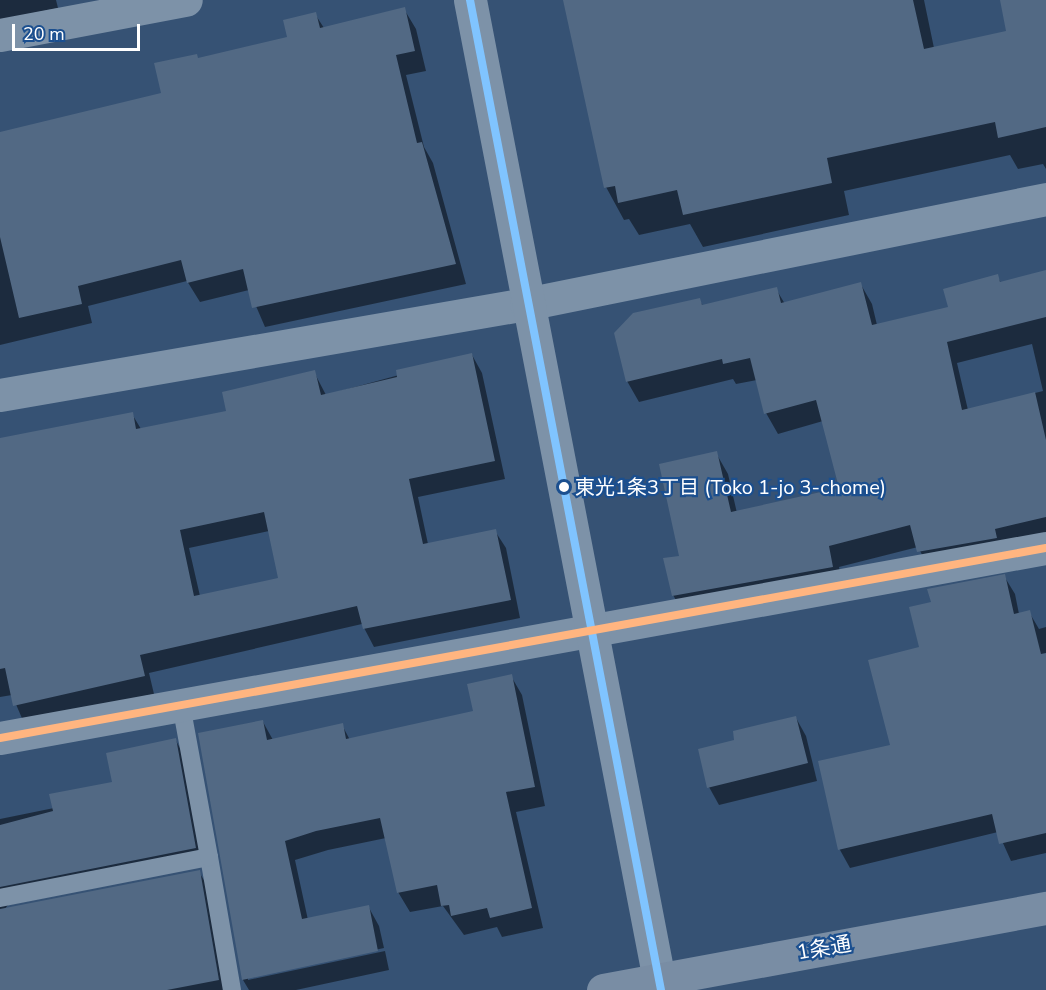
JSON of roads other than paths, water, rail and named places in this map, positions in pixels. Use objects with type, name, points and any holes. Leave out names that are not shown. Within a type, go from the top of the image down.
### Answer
[{"type":"main road","name":"1条通","points":[[603,990],[660,984],[1046,908]]},
{"type":"street","points":[[0,35],[186,0]]},
{"type":"street","points":[[471,0],[526,304],[660,984]]},
{"type":"street","points":[[0,395],[526,304],[1046,199]]},
{"type":"street","points":[[0,738],[1046,548]]},
{"type":"lane","points":[[181,705],[232,990]]},
{"type":"lane","points":[[0,898],[209,857]]},
{"type":"place","name":"東光1条3丁目 (Toko 1-jo 3-chome)","points":[[564,487]]}]
